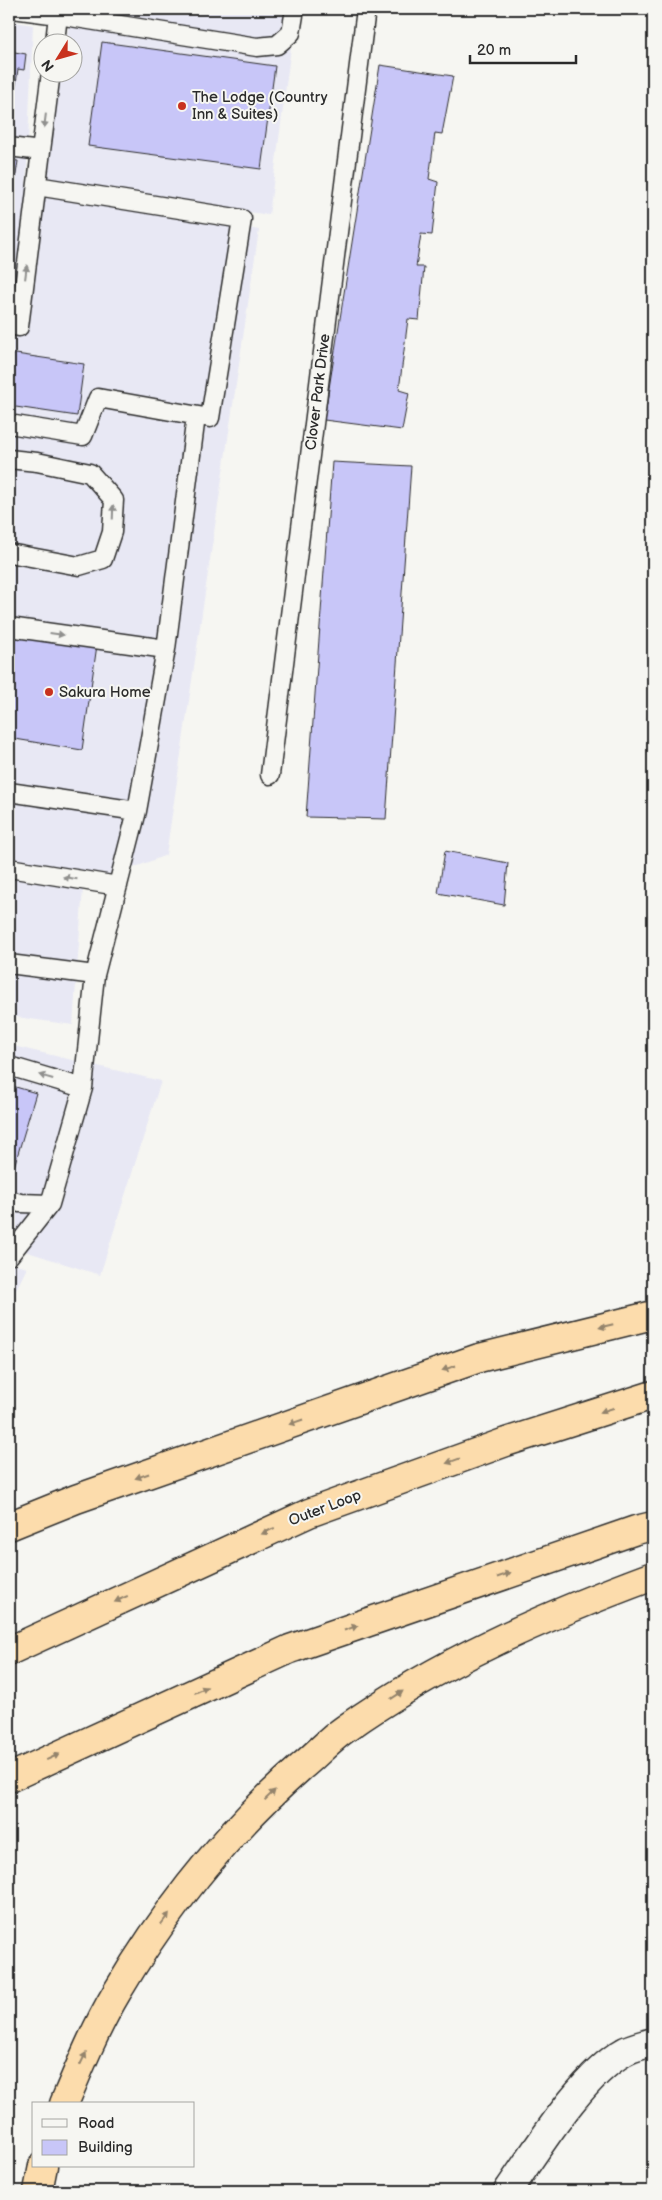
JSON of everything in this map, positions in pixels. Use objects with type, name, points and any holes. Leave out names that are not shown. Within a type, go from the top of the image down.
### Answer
[{"type":"highway","points":[[9,1526],[76,1499],[479,1358],[653,1315]]},
{"type":"highway","name":"Outer Loop","points":[[9,1651],[309,1513],[506,1442],[653,1395]]},
{"type":"highway","points":[[9,1778],[290,1650],[636,1530],[653,1526]]},
{"type":"highway","points":[[65,2102],[116,1993],[157,1930],[204,1866],[269,1795],[343,1730],[404,1690],[486,1644],[586,1600],[653,1576]]},
{"type":"highway","points":[[38,2191],[43,2168]]},
{"type":"street","points":[[508,2191],[572,2101],[594,2076],[624,2052],[653,2042]]},
{"type":"lane","points":[[13,9],[257,47],[277,45],[291,33],[294,9]]},
{"type":"lane","name":"Clover Park Drive","points":[[270,776],[366,9]]},
{"type":"lane","points":[[56,32],[58,15]]},
{"type":"lane","points":[[9,325],[19,327],[50,82]]},
{"type":"lane","points":[[9,147],[42,151]]},
{"type":"lane","points":[[9,424],[83,436],[98,398],[210,418],[242,219],[37,186]]},
{"type":"lane","points":[[9,1256],[50,1204],[83,1088],[95,976],[137,812],[166,649],[196,416]]},
{"type":"lane","points":[[9,459],[38,462],[90,473],[114,500],[112,532],[103,559],[80,566],[9,553]]},
{"type":"lane","points":[[9,627],[166,649]]},
{"type":"lane","points":[[9,792],[137,812]]},
{"type":"lane","points":[[9,868],[118,886]]},
{"type":"lane","points":[[9,964],[95,976]]},
{"type":"lane","points":[[9,1066],[83,1088]]},
{"type":"lane","points":[[9,1200],[20,1203],[50,1204]]},
{"type":"shaded area","points":[[54,9],[296,9],[269,215],[45,179],[60,82],[82,82],[82,32],[68,32],[71,12]]},
{"type":"shaded area","points":[[9,21],[33,25],[26,187],[259,230],[166,855],[83,888],[73,1025],[9,1016]]},
{"type":"shaded area","points":[[9,1045],[161,1081],[100,1275],[9,1246]]},
{"type":"shaded area","points":[[9,1263],[27,1268],[9,1303]]},
{"type":"building","name":"The Lodge (Country Inn & Suites)","points":[[102,42],[275,66],[261,169],[88,146]]},
{"type":"building","points":[[9,51],[26,54],[24,70],[18,69],[10,127]]},
{"type":"building","points":[[380,65],[453,76],[442,134],[435,133],[429,179],[438,182],[432,235],[421,234],[416,267],[424,267],[419,320],[408,319],[399,390],[409,393],[402,430],[324,420]]},
{"type":"building","points":[[9,160],[18,161],[9,222]]},
{"type":"building","points":[[9,353],[84,364],[77,416],[9,406]]},
{"type":"building","points":[[332,462],[411,466],[386,819],[306,817]]},
{"type":"building","name":"Sakura Home","points":[[9,633],[97,645],[82,750],[9,738]]},
{"type":"building","points":[[445,851],[508,863],[504,905],[438,893]]},
{"type":"building","points":[[9,1085],[36,1093],[11,1177],[9,1176]]},
{"type":"place","name":"The Lodge (Country Inn & Suites)","points":[[182,106]]},
{"type":"place","name":"Sakura Home","points":[[49,692]]}]
